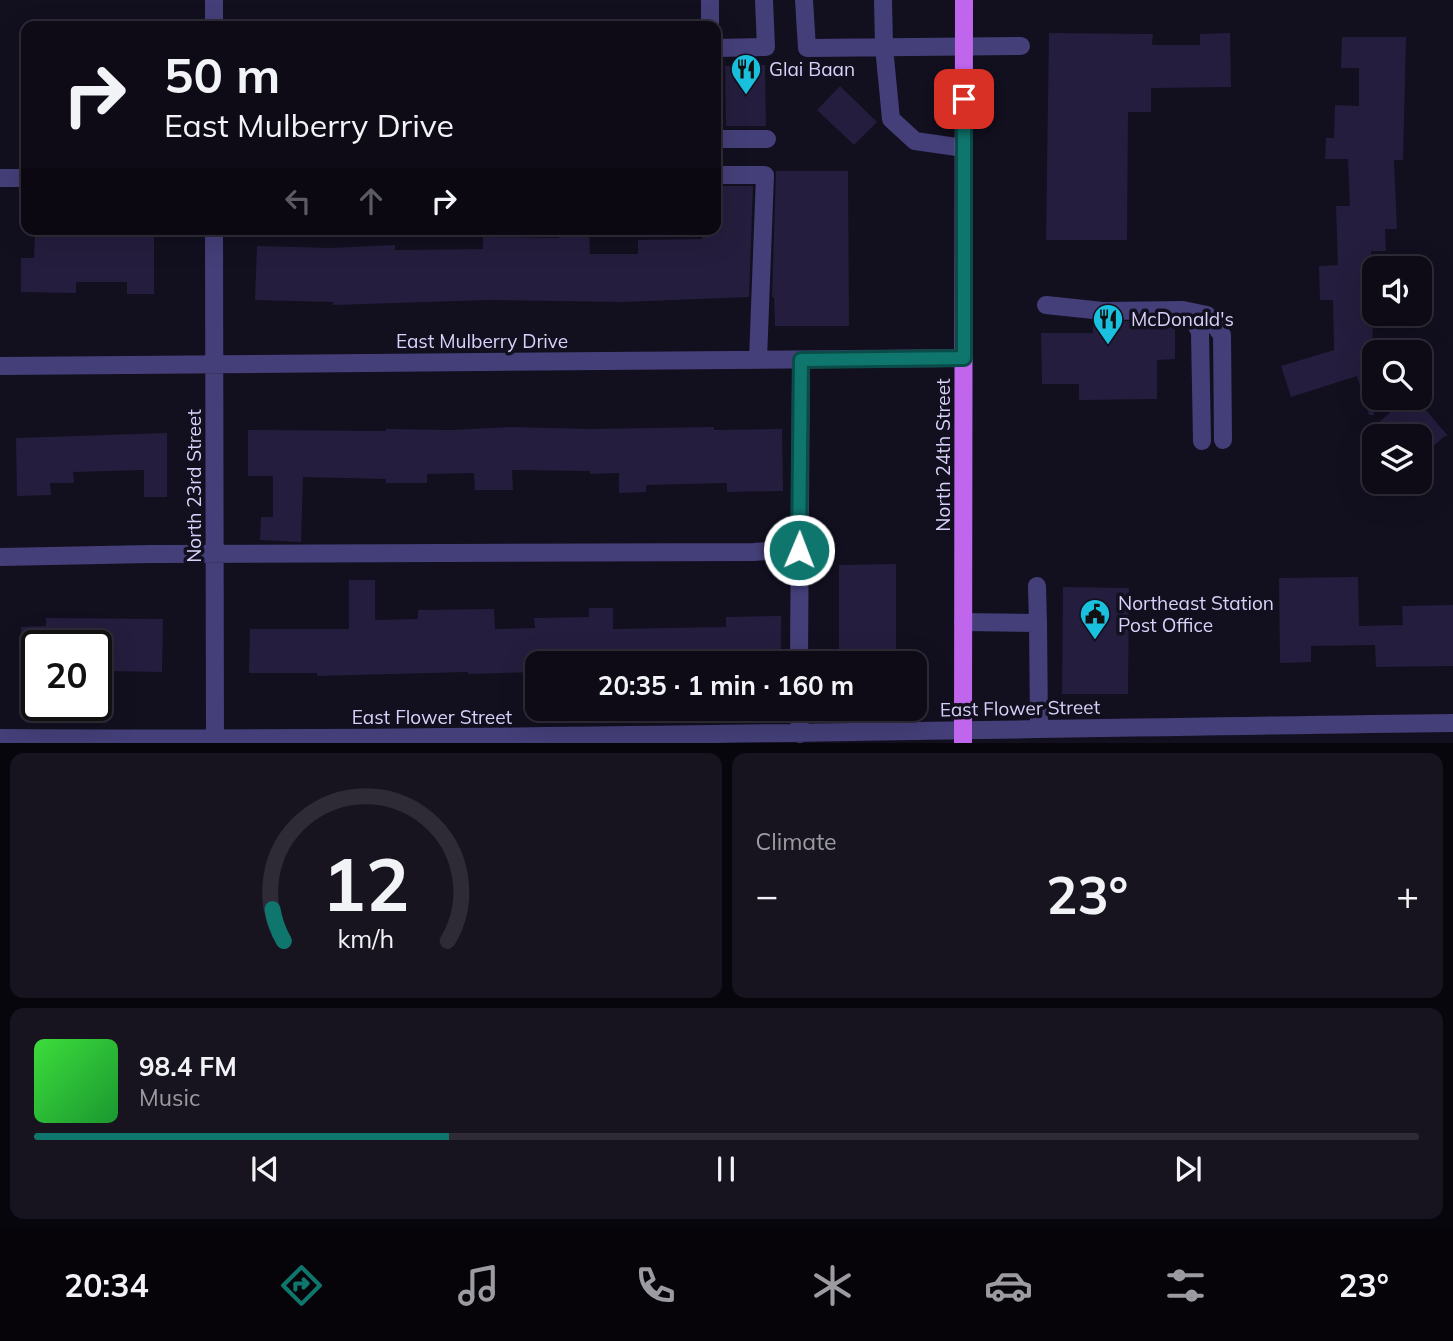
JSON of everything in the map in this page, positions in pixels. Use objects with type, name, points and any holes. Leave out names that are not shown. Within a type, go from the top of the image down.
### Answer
[{"type":"main road","name":"North 24th Street","points":[[963,737],[964,0]]},
{"type":"street","points":[[214,0],[214,21]]},
{"type":"street","points":[[710,0],[710,21]]},
{"type":"street","points":[[721,48],[766,47],[764,0]]},
{"type":"street","points":[[804,0],[807,48],[1021,46]]},
{"type":"street","points":[[883,0],[884,47],[891,119],[915,141],[964,148]]},
{"type":"street","points":[[721,139],[767,139]]},
{"type":"street","points":[[721,175],[765,175],[758,360]]},
{"type":"street","points":[[0,178],[21,178]]},
{"type":"street","name":"North 23rd Street","points":[[215,235],[215,741]]},
{"type":"street","points":[[1046,304],[1103,311],[1190,312],[1207,315],[1222,335],[1223,440]]},
{"type":"street","points":[[1190,312],[1200,332],[1202,441]]},
{"type":"street","name":"East Mulberry Drive","points":[[0,366],[964,358]]},
{"type":"street","points":[[799,651],[801,360]]},
{"type":"street","points":[[0,557],[799,550]]},
{"type":"street","points":[[1037,586],[1039,728]]},
{"type":"street","points":[[963,622],[1038,622]]},
{"type":"street","points":[[799,721],[800,734]]},
{"type":"street","name":"East Flower Street","points":[[0,738],[215,741],[686,739],[800,734],[963,737],[1039,728],[1453,723]]},
{"type":"building","points":[[1049,33],[1153,34],[1152,45],[1200,45],[1200,34],[1230,33],[1231,87],[1151,88],[1151,112],[1128,112],[1127,240],[1046,240]]},
{"type":"building","points":[[1342,37],[1406,37],[1403,160],[1394,160],[1397,229],[1385,229],[1386,251],[1371,251],[1371,256],[1362,256],[1362,326],[1372,326],[1373,340],[1362,340],[1362,392],[1357,376],[1291,397],[1281,366],[1334,350],[1333,300],[1320,300],[1319,266],[1338,265],[1336,206],[1350,206],[1348,159],[1325,159],[1326,138],[1334,138],[1335,105],[1359,106],[1359,68],[1341,68]]},
{"type":"building","name":"Glai Baan","points":[[765,65],[766,126],[726,126],[725,66]]},
{"type":"building","points":[[840,86],[877,122],[854,145],[817,110]]},
{"type":"building","points":[[776,171],[848,171],[849,326],[775,326],[772,297]]},
{"type":"building","points":[[721,186],[753,186],[749,297],[623,302],[489,300],[333,305],[333,302],[255,300],[257,246],[332,248],[395,245],[395,250],[483,249],[483,237],[559,238],[559,235],[589,235],[590,254],[638,254],[638,240],[702,239],[702,235],[721,235]]},
{"type":"building","points":[[35,236],[154,236],[154,294],[127,294],[127,282],[76,282],[76,293],[21,292],[21,258],[34,258]]},
{"type":"building","name":"McDonald's","points":[[1093,321],[1175,321],[1175,359],[1157,360],[1157,399],[1079,400],[1079,384],[1042,384],[1041,333],[1093,333]]},
{"type":"building","points":[[1393,410],[1426,410],[1448,436],[1432,447],[1432,424],[1377,424]]},
{"type":"building","points":[[511,427],[782,429],[783,491],[727,492],[727,483],[646,485],[646,492],[619,493],[619,473],[590,474],[590,471],[512,470],[513,490],[475,490],[474,473],[427,474],[427,483],[303,477],[301,542],[260,540],[261,517],[273,517],[273,476],[248,476],[248,430],[386,431]]},
{"type":"building","points":[[167,433],[167,497],[144,497],[144,470],[73,472],[74,483],[50,483],[51,495],[17,496],[16,438]]},
{"type":"building","points":[[896,564],[896,651],[839,651],[839,565]]},
{"type":"building","points":[[1358,577],[1359,626],[1403,625],[1402,606],[1453,605],[1453,666],[1376,667],[1375,645],[1311,646],[1311,662],[1280,663],[1279,578]]},
{"type":"building","points":[[349,580],[375,580],[375,620],[418,619],[418,610],[494,609],[495,629],[535,628],[534,618],[589,617],[589,608],[613,608],[613,629],[726,627],[726,617],[781,616],[781,649],[525,651],[525,672],[317,676],[317,673],[249,673],[250,629],[349,629]]},
{"type":"building","name":"Northeast Station Post Office","points":[[1063,587],[1129,588],[1128,694],[1062,694]]},
{"type":"building","points":[[46,618],[163,619],[162,672],[112,671],[112,630],[21,630],[21,627],[46,626]]},
{"type":"place","name":"Glai Baan","points":[[746,96]]},
{"type":"place","name":"McDonald's","points":[[1108,346]]},
{"type":"place","name":"Northeast Station Post Office","points":[[1095,641]]},
{"type":"route","points":[[799,550],[801,360],[964,358],[964,99]]}]
